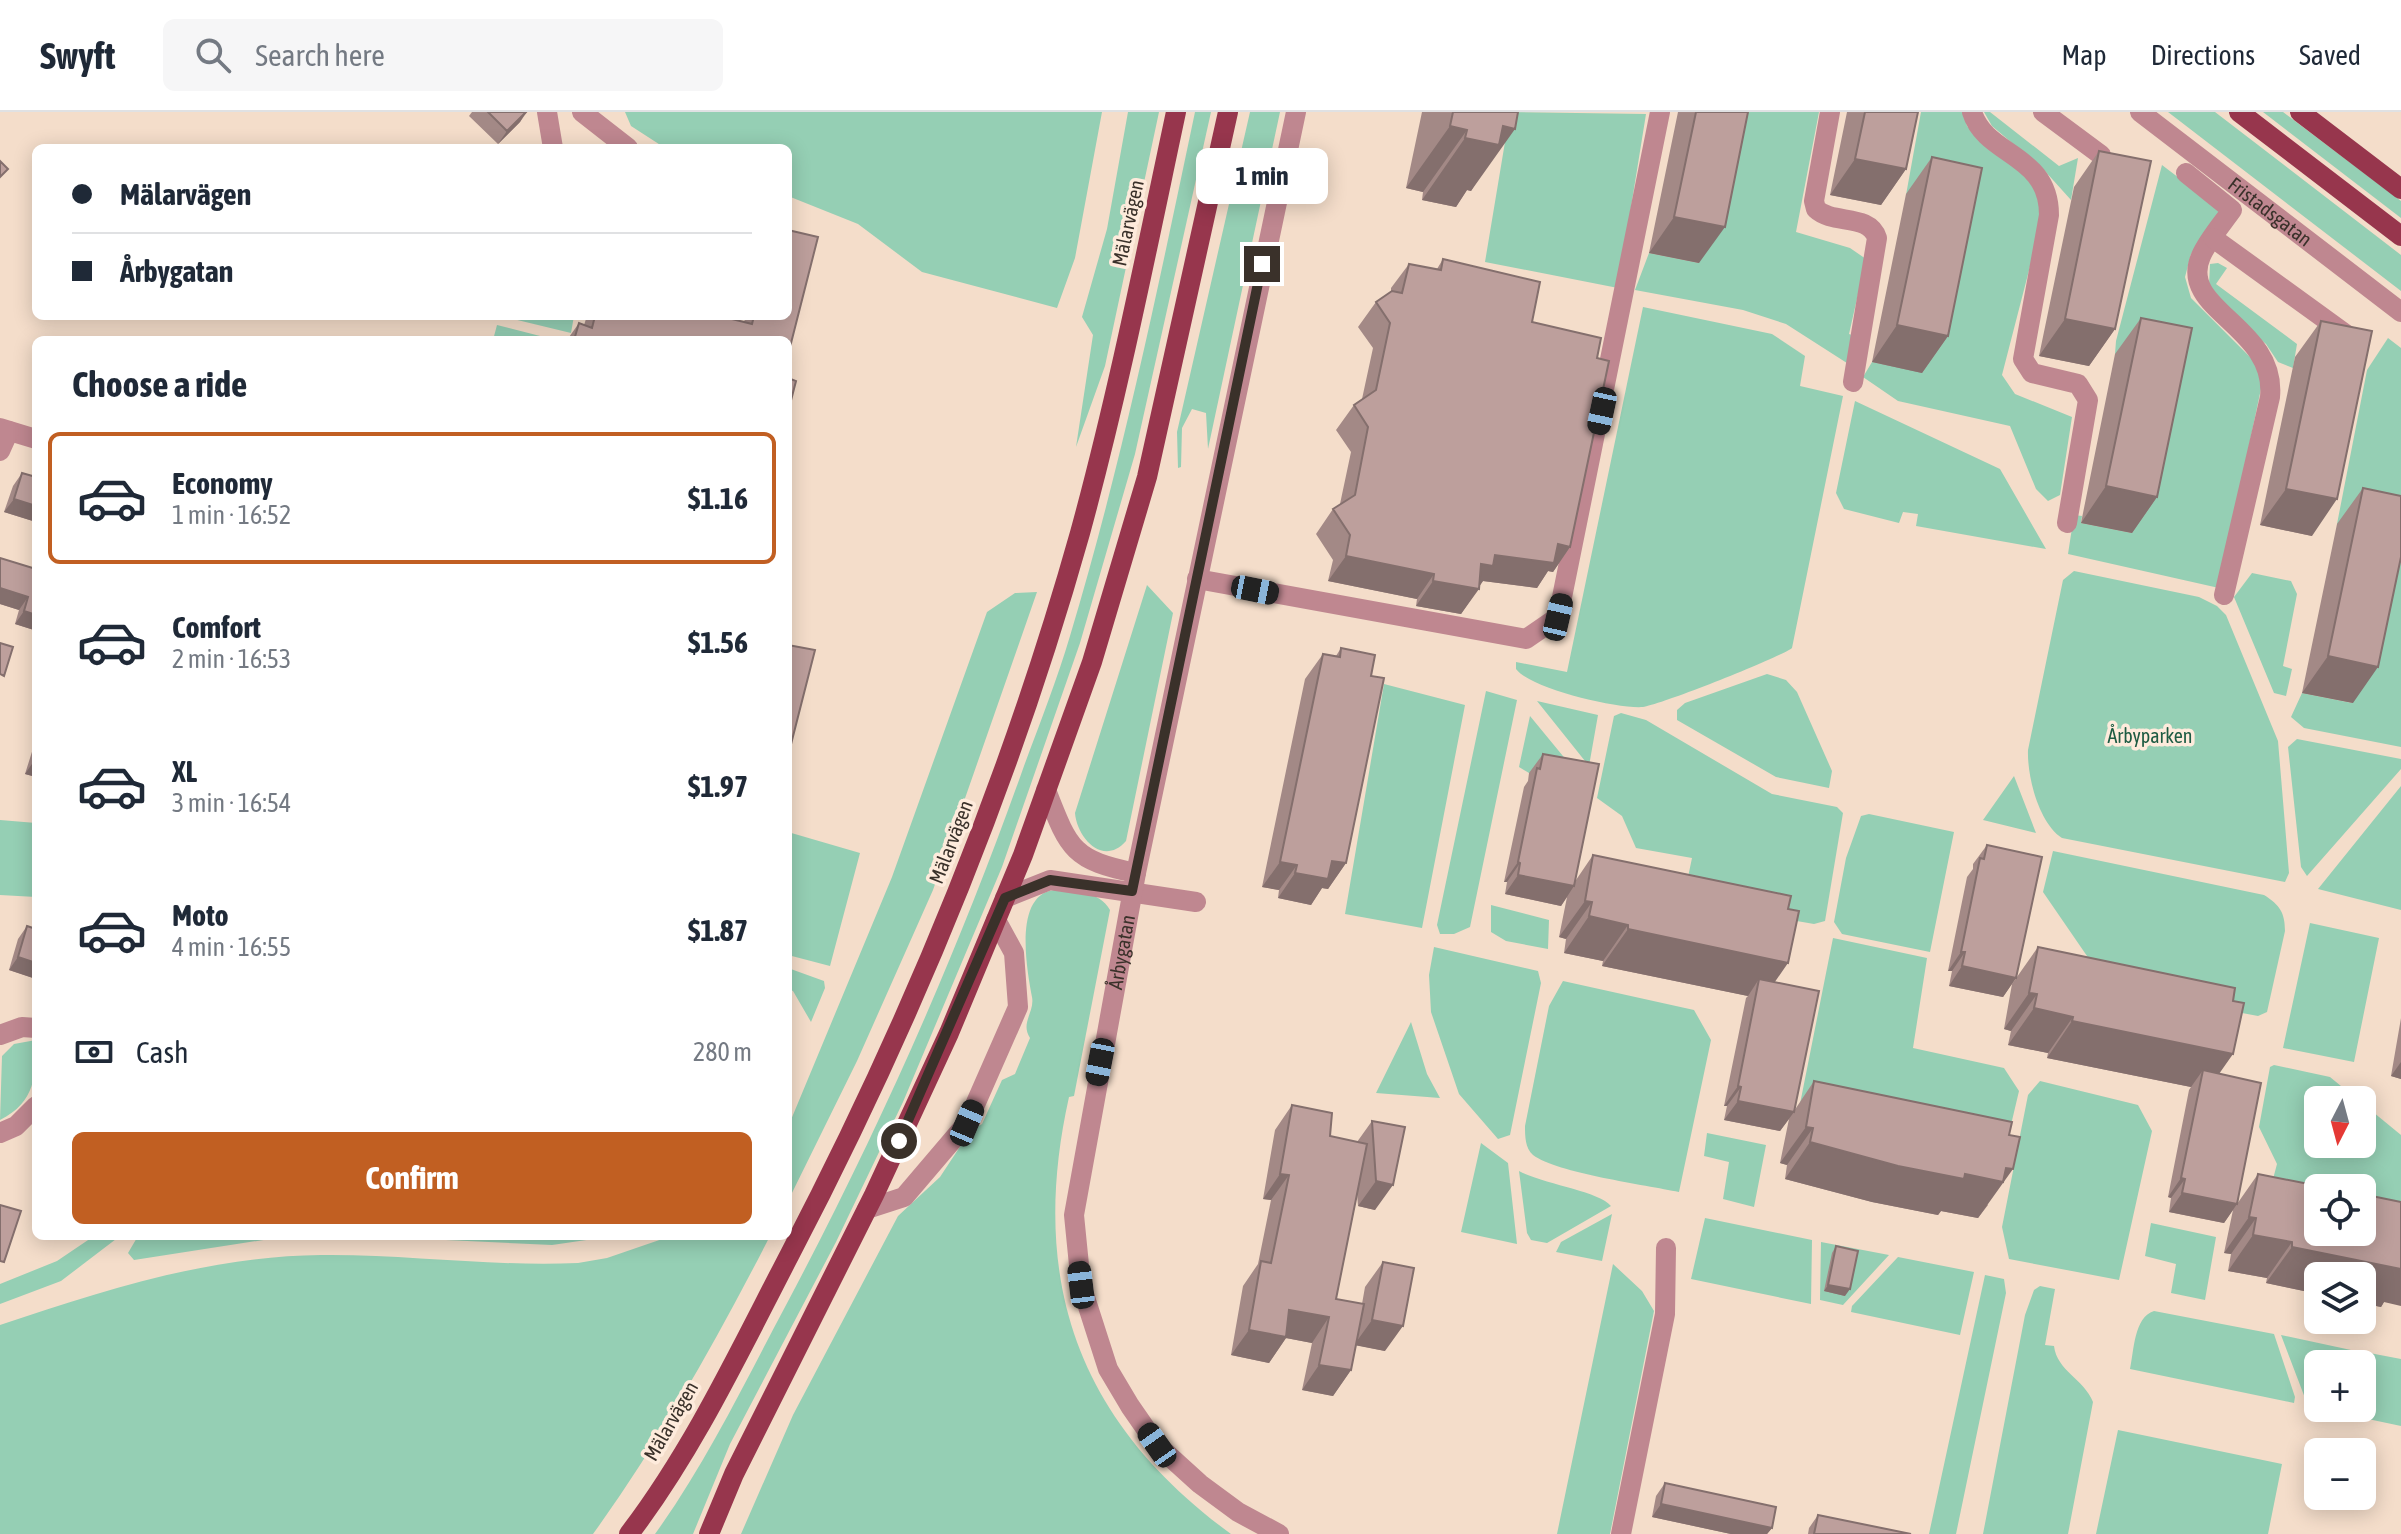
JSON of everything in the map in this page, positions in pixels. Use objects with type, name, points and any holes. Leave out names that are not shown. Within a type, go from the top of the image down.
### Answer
[{"type":"main road","name":"Mälarvägen","points":[[629,1534],[690,1440],[811,1214],[903,1023],[959,888],[1032,689],[1079,535],[1127,342],[1176,112]]},
{"type":"main road","points":[[709,1534],[734,1474],[867,1209],[996,920],[1046,790],[1096,650],[1147,477],[1228,112]]},
{"type":"main road","points":[[2239,112],[2401,236]]},
{"type":"main road","points":[[2300,112],[2401,189]]},
{"type":"street","points":[[547,112],[552,144]]},
{"type":"street","points":[[582,112],[623,144]]},
{"type":"street","name":"Årbygatan","points":[[1279,1534],[1238,1512],[1157,1445],[1108,1369],[1081,1285],[1074,1215],[1134,882],[1296,112]]},
{"type":"street","points":[[1197,579],[1526,639],[1558,617],[1660,112]]},
{"type":"street","points":[[1830,112],[1816,209],[1830,217],[1865,224],[1873,228],[1877,238],[1853,382]]},
{"type":"street","points":[[1972,112],[1977,125],[2033,171],[2049,194],[2049,215],[2023,359],[2032,373],[2078,384],[2088,400],[2067,523]]},
{"type":"street","points":[[2043,112],[2101,155]]},
{"type":"street","name":"Fristadsgatan","points":[[2140,112],[2401,312]]},
{"type":"street","points":[[2186,173],[2232,210],[2197,268],[2200,288],[2260,351],[2269,367],[2271,386],[2224,595]]},
{"type":"street","points":[[2213,238],[2347,335]]},
{"type":"street","points":[[0,451],[4,429],[32,438]]},
{"type":"street","points":[[1046,790],[1066,840],[1084,858],[1134,882],[1196,902]]},
{"type":"street","points":[[1005,898],[1050,880],[1134,882]]},
{"type":"street","points":[[867,1209],[904,1197],[967,1123],[1018,1007],[1014,953],[996,920]]},
{"type":"street","points":[[0,1035],[22,1027],[32,1028]]},
{"type":"street","points":[[0,1133],[16,1126],[32,1110]]},
{"type":"street","points":[[1621,1534],[1665,1314],[1666,1248]]},
{"type":"green space","points":[[625,112],[1102,112],[1075,258],[1057,308],[922,272],[858,224],[792,198],[792,144],[659,144],[631,126]]},
{"type":"green space","points":[[1128,112],[1159,112],[1105,366],[1076,447],[1093,335],[1082,317],[1107,229]]},
{"type":"green space","points":[[1195,112],[1211,112],[1135,454],[1080,643],[1002,867],[903,1102],[836,1242],[730,1444],[693,1534],[655,1534],[724,1423],[852,1175],[915,1041],[999,836],[1060,669],[1089,571],[1138,375]]},
{"type":"green space","points":[[1250,112],[1280,112],[1208,449],[1206,413],[1192,409],[1182,428],[1181,467],[1178,468],[1177,432]]},
{"type":"green space","points":[[1510,112],[1646,114],[1618,288],[1485,262]]},
{"type":"green space","points":[[1730,112],[1819,112],[1796,232],[1850,248],[1866,259],[1849,334],[1860,338],[1850,365],[1786,324],[1743,310],[1635,290],[1649,253],[1699,263]]},
{"type":"green space","points":[[1921,112],[1964,112],[1967,126],[2033,182],[2039,194],[2042,220],[2002,375],[2015,394],[2072,417],[2060,495],[2048,501],[2036,489],[2010,426],[1898,401],[1863,377],[1872,362],[1922,372],[1906,195]]},
{"type":"green space","points":[[1984,112],[1990,112],[2059,166],[2078,158],[2071,200],[2044,170],[1992,126]]},
{"type":"green space","points":[[2168,112],[2215,112],[2401,255],[2401,291]]},
{"type":"green space","points":[[2263,112],[2283,112],[2401,201],[2401,218]]},
{"type":"green space","points":[[2162,165],[2221,210],[2191,254],[2185,277],[2191,298],[2259,366],[2262,384],[2219,588],[2068,554],[2074,515],[2082,516],[2081,523],[2132,533],[2166,365],[2115,354],[2116,341]]},
{"type":"green space","points":[[2218,263],[2227,268],[2216,284],[2297,344],[2293,368],[2278,362],[2266,344],[2240,322],[2209,285],[2210,264]]},
{"type":"green space","points":[[1643,307],[1772,334],[1805,356],[1800,386],[1843,396],[1792,648],[1672,698],[1643,707],[1631,707],[1595,701],[1539,684],[1516,669],[1516,662],[1567,672]]},
{"type":"green space","points":[[517,320],[573,320],[571,333]]},
{"type":"green space","points":[[497,325],[540,336],[494,336]]},
{"type":"green space","points":[[2388,338],[2401,348],[2401,747],[2304,728],[2291,717],[2302,693],[2352,703],[2387,534],[2337,524],[2367,370]]},
{"type":"green space","points":[[1855,401],[2000,469],[2046,549],[1916,526],[1918,514],[1903,512],[1899,523],[1844,509],[1836,493]]},
{"type":"green space","name":"Årbyparken","points":[[2074,571],[2199,597],[2217,606],[2226,615],[2278,741],[2289,873],[2285,882],[2062,838],[2047,822],[2032,786],[2028,750],[2063,580]]},
{"type":"green space","points":[[2252,573],[2291,581],[2297,594],[2283,666],[2292,669],[2286,696],[2274,693],[2234,597]]},
{"type":"green space","points":[[1147,585],[1173,613],[1126,841],[1109,851],[1100,850],[1086,840],[1075,813]]},
{"type":"green space","points":[[1037,592],[933,890],[857,1061],[792,1193],[792,1117],[892,877],[987,612],[1015,593]]},
{"type":"green space","points":[[1767,674],[1786,680],[1797,692],[1832,771],[1829,788],[1776,777],[1677,720],[1677,710],[1685,703]]},
{"type":"green space","points":[[1384,684],[1465,705],[1422,928],[1345,914]]},
{"type":"green space","points":[[1486,691],[1517,700],[1470,927],[1454,934],[1440,934],[1437,925]]},
{"type":"green space","points":[[1537,701],[1598,715],[1589,766]]},
{"type":"green space","points":[[1621,713],[1646,720],[1772,794],[1837,807],[1843,813],[1825,921],[1814,924],[1683,901],[1692,858],[1636,848],[1622,816],[1597,798],[1614,716]]},
{"type":"green space","points":[[1530,716],[1586,784],[1529,773],[1519,767]]},
{"type":"green space","points":[[2297,739],[2401,759],[2401,769],[2307,876],[2301,867],[2288,747]]},
{"type":"green space","points":[[2014,776],[2036,833],[1983,820]]},
{"type":"green space","points":[[2401,786],[2401,910],[2318,889]]},
{"type":"green space","points":[[1869,814],[1954,832],[1930,952],[1842,934],[1834,922],[1846,858],[1861,816]]},
{"type":"green space","points":[[0,820],[32,823],[32,897],[0,895]]},
{"type":"green space","points":[[792,833],[860,853],[830,966],[792,956]]},
{"type":"green space","points":[[2053,851],[2264,895],[2278,906],[2285,931],[2267,1012],[2258,1016],[2109,988],[2043,892]]},
{"type":"green space","points":[[1054,890],[1093,896],[1110,910],[1074,1096],[1069,1097],[1058,1164],[1056,1227],[1062,1287],[1077,1342],[1102,1395],[1135,1444],[1178,1491],[1231,1534],[741,1534],[793,1415],[898,1216],[940,1177],[971,1130],[982,1124],[1002,1080],[1015,1074],[1030,1038],[1027,1033],[1032,1002],[1026,953],[1028,919],[1041,895]]},
{"type":"green space","points":[[1491,905],[1549,920],[1548,949],[1506,941],[1491,932]]},
{"type":"green space","points":[[2310,923],[2379,938],[2354,1062],[2283,1048]]},
{"type":"green space","points":[[1833,938],[1927,958],[1913,1048],[2004,1068],[2019,1091],[2006,1146],[1800,1104]]},
{"type":"green space","points":[[1434,947],[1538,971],[1541,983],[1510,1135],[1498,1139],[1459,1094],[1431,1012],[1429,975]]},
{"type":"green space","points":[[792,969],[824,981],[825,988],[811,1022],[793,991]]},
{"type":"green space","points":[[1563,981],[1694,1010],[1711,1040],[1679,1192],[1561,1167],[1533,1155],[1528,1149],[1525,1126],[1549,1006]]},
{"type":"green space","points":[[1411,1022],[1427,1074],[1440,1098],[1376,1093]]},
{"type":"green space","points":[[32,1041],[32,1086],[21,1105],[0,1120],[2,1056],[14,1044]]},
{"type":"green space","points":[[2274,1065],[2330,1077],[2341,1086],[2304,1086],[2304,1158],[2376,1158],[2376,1114],[2401,1135],[2401,1223],[2376,1222],[2376,1174],[2304,1174],[2304,1185],[2273,1179],[2277,1164],[2259,1127],[2270,1067]]},
{"type":"green space","points":[[2040,1081],[2138,1105],[2152,1131],[2119,1280],[2009,1259],[2002,1227],[2028,1095]]},
{"type":"green space","points":[[1707,1133],[1766,1145],[1754,1207],[1723,1199],[1729,1162],[1704,1156]]},
{"type":"green space","points":[[1481,1143],[1508,1163],[1517,1244],[1461,1232]]},
{"type":"green space","points":[[1519,1171],[1595,1196],[1611,1206],[1547,1243],[1531,1240],[1527,1233]]},
{"type":"green space","points":[[1612,1214],[1602,1261],[1556,1252],[1561,1242]]},
{"type":"green space","points":[[1705,1218],[1812,1240],[1811,1304],[1691,1279]]},
{"type":"green space","points":[[2151,1223],[2216,1237],[2205,1300],[2171,1293],[2176,1264],[2145,1256]]},
{"type":"green space","points":[[88,1240],[115,1240],[61,1281],[0,1304],[0,1284],[57,1261]]},
{"type":"green space","points":[[136,1240],[263,1240],[134,1260],[128,1253]]},
{"type":"green space","points":[[445,1240],[586,1240],[552,1245]]},
{"type":"green space","points":[[659,1240],[768,1240],[687,1388],[593,1534],[0,1534],[0,1325],[158,1277],[239,1261],[321,1255],[546,1264],[607,1258]]},
{"type":"green space","points":[[1821,1242],[1889,1255],[1843,1305],[1820,1300]]},
{"type":"green space","points":[[1898,1257],[1974,1272],[1960,1335],[1851,1312],[1852,1306]]},
{"type":"green space","points":[[1613,1264],[1642,1291],[1654,1311],[1610,1534],[1557,1534]]},
{"type":"green space","points":[[1985,1275],[2004,1279],[2006,1293],[1956,1534],[1929,1534]]},
{"type":"green space","points":[[2040,1286],[2055,1289],[2045,1345],[2054,1346],[2060,1362],[2084,1387],[2093,1402],[2068,1534],[1983,1534],[2025,1315],[2034,1290]]},
{"type":"green space","points":[[2154,1311],[2274,1334],[2295,1397],[2294,1403],[2130,1369],[2139,1327],[2147,1314]]},
{"type":"green space","points":[[2281,1335],[2351,1350],[2304,1350],[2304,1395]]},
{"type":"green space","points":[[2376,1354],[2401,1359],[2401,1426],[2376,1421]]},
{"type":"green space","points":[[2118,1430],[2282,1464],[2268,1534],[2096,1534]]},
{"type":"building","points":[[488,112],[526,112],[507,131]]},
{"type":"building","points":[[1453,112],[1518,112],[1515,129],[1503,126],[1499,145],[1465,138],[1467,130],[1450,126]]},
{"type":"building","points":[[1696,112],[1748,112],[1725,227],[1674,217]]},
{"type":"building","points":[[1865,112],[1918,112],[1906,169],[1855,159]]},
{"type":"building","points":[[2099,151],[2151,161],[2115,329],[2065,319]]},
{"type":"building","points":[[1932,157],[1982,168],[1948,336],[1897,325]]},
{"type":"building","points":[[0,161],[8,169],[0,177]]},
{"type":"building","points":[[792,231],[818,237],[792,339],[792,336],[575,336],[579,323],[592,328],[594,320],[736,320],[752,324],[753,320],[792,320]]},
{"type":"building","points":[[1443,259],[1540,282],[1532,322],[1601,338],[1597,358],[1609,361],[1570,547],[1558,544],[1554,563],[1495,555],[1493,566],[1481,564],[1479,589],[1433,581],[1434,574],[1346,556],[1350,535],[1333,509],[1355,495],[1368,427],[1354,405],[1376,390],[1390,323],[1376,302],[1392,291],[1402,293],[1409,264],[1441,270]]},
{"type":"building","points":[[2141,318],[2192,328],[2157,497],[2106,486]]},
{"type":"building","points":[[2321,321],[2372,331],[2337,499],[2286,489]]},
{"type":"building","points":[[22,473],[32,476],[32,505],[14,499]]},
{"type":"building","points":[[2363,488],[2401,496],[2401,557],[2378,667],[2328,656]]},
{"type":"building","points":[[0,558],[32,568],[32,614],[24,611],[28,597],[0,588]]},
{"type":"building","points":[[0,643],[13,647],[4,676],[0,674]]},
{"type":"building","points":[[792,646],[815,650],[792,740]]},
{"type":"building","points":[[1341,648],[1375,655],[1371,676],[1384,678],[1346,863],[1332,861],[1328,879],[1295,873],[1297,865],[1280,862],[1323,654],[1340,657]]},
{"type":"building","points":[[1543,754],[1599,764],[1574,886],[1518,875],[1537,768],[1540,769]]},
{"type":"building","points":[[1987,845],[2042,857],[2016,978],[1962,966],[1965,952],[1961,952],[1980,858],[1984,859]]},
{"type":"building","points":[[1593,855],[1791,896],[1788,909],[1799,911],[1788,963],[1628,929],[1628,925],[1589,916],[1592,902],[1585,901]]},
{"type":"building","points":[[27,926],[32,928],[32,962],[18,957]]},
{"type":"building","points":[[2038,947],[2235,988],[2233,1001],[2244,1003],[2233,1054],[2072,1021],[2073,1017],[2034,1008],[2037,994],[2029,993]]},
{"type":"building","points":[[1759,979],[1819,991],[1794,1112],[1738,1101],[1741,1087],[1738,1086]]},
{"type":"building","points":[[2203,1070],[2261,1083],[2237,1204],[2182,1193],[2185,1179],[2181,1178]]},
{"type":"building","points":[[1814,1081],[2012,1122],[2009,1135],[2020,1137],[2013,1169],[2006,1168],[2003,1182],[1965,1174],[1964,1179],[1898,1166],[1810,1142],[1813,1128],[1806,1127]]},
{"type":"building","points":[[1292,1105],[1332,1113],[1330,1136],[1367,1144],[1336,1299],[1364,1304],[1351,1370],[1319,1365],[1329,1317],[1289,1310],[1286,1337],[1249,1330],[1261,1261],[1271,1263],[1289,1175],[1280,1174]]},
{"type":"building","points":[[1372,1121],[1405,1127],[1393,1185],[1376,1181]]},
{"type":"building","points":[[2258,1174],[2304,1183],[2304,1246],[2376,1246],[2376,1197],[2401,1202],[2401,1269],[2292,1247],[2292,1242],[2253,1235],[2256,1218],[2249,1217]]},
{"type":"building","points":[[0,1205],[21,1211],[4,1262],[0,1261]]},
{"type":"building","points":[[1836,1246],[1858,1251],[1850,1289],[1828,1285]]},
{"type":"building","points":[[1383,1262],[1414,1268],[1403,1326],[1372,1320]]},
{"type":"building","points":[[1665,1483],[1776,1507],[1772,1528],[1661,1504]]},
{"type":"building","points":[[1818,1515],[1911,1534],[1814,1534]]},
{"type":"route","points":[[899,1141],[949,1033],[1005,898],[1050,880],[1132,891],[1262,264]]}]
